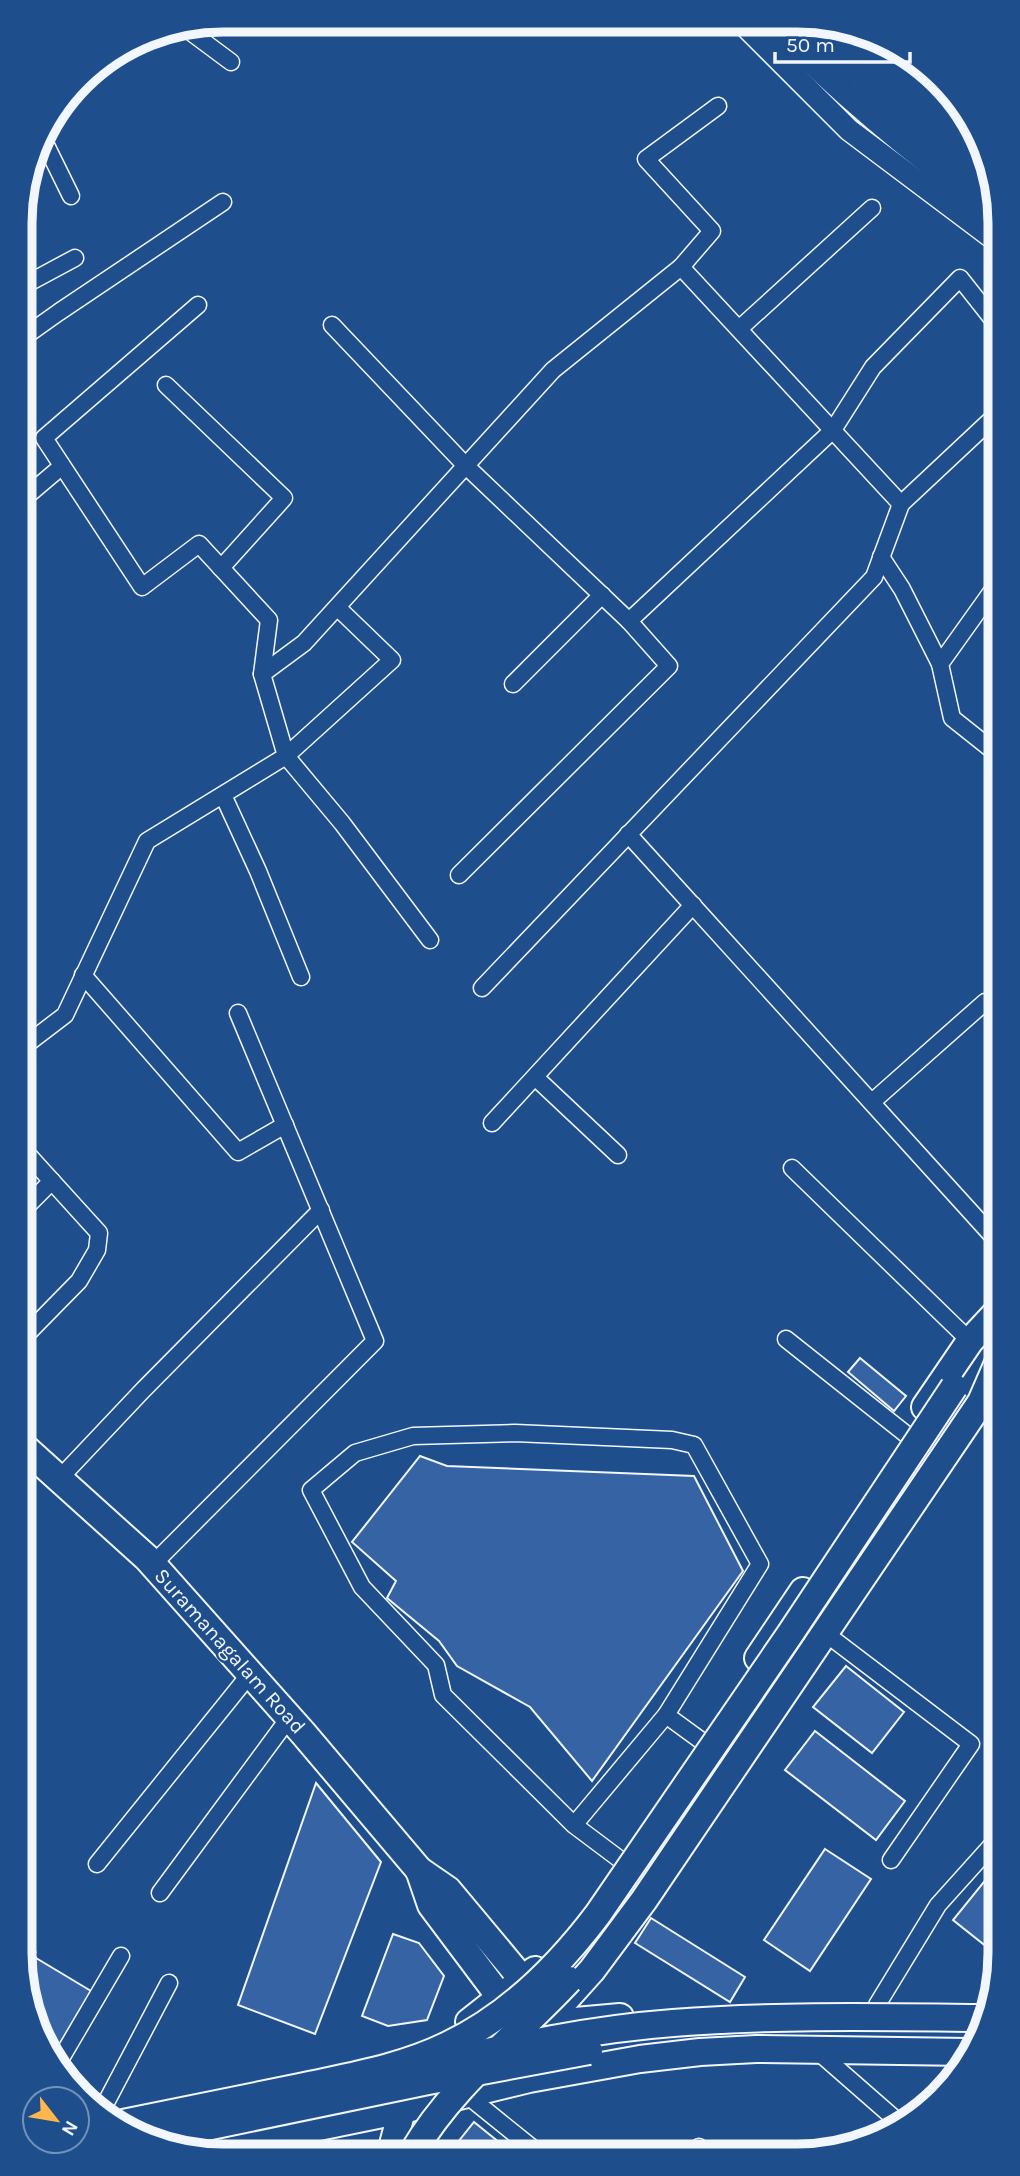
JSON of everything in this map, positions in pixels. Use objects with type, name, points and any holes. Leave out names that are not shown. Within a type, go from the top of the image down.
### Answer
[{"type":"main road","points":[[783,32],[887,128],[987,205]]},
{"type":"main road","points":[[819,33],[919,124],[981,170]]},
{"type":"main road","points":[[393,2144],[402,2110],[431,2054],[540,1966],[573,1931],[970,1341],[988,1322]]},
{"type":"main road","points":[[417,2144],[440,2110],[486,2061],[545,2006],[595,1949],[622,1913],[962,1392],[988,1342]]},
{"type":"main road","points":[[132,2121],[386,2069],[458,2040],[497,2016],[525,1994],[575,1944],[598,1914],[790,1634],[962,1392],[988,1365]]},
{"type":"main road","points":[[432,2144],[468,2095],[542,2024],[593,1970],[620,1935],[981,1402],[988,1386]]},
{"type":"main road","name":"Suramanagalam Road","points":[[32,1454],[153,1564],[419,1870]]},
{"type":"main road","points":[[419,1870],[449,1890],[523,1980]]},
{"type":"main road","points":[[419,1870],[431,1905],[500,1997]]},
{"type":"main road","points":[[121,2115],[386,2060],[431,2054],[542,2024],[680,2012],[877,2005],[981,2005]]},
{"type":"main road","points":[[142,2126],[538,2040],[593,2031],[673,2023],[761,2019],[977,2018]]},
{"type":"main road","points":[[166,2135],[428,2081],[612,2047],[713,2036],[823,2030],[970,2034]]},
{"type":"main road","points":[[235,2144],[402,2110],[529,2079],[640,2059],[700,2052],[815,2049],[961,2052]]},
{"type":"main road","points":[[195,2143],[378,2106],[418,2101],[445,2092],[486,2061]]},
{"type":"street","points":[[750,32],[849,130],[988,234]]},
{"type":"street","points":[[193,34],[231,62]]},
{"type":"street","points":[[865,44],[966,134]]},
{"type":"street","points":[[262,674],[304,643],[553,370],[681,267],[712,231],[646,159],[718,106]]},
{"type":"street","points":[[47,147],[71,196]]},
{"type":"street","points":[[32,331],[223,202]]},
{"type":"street","points":[[739,329],[872,208]]},
{"type":"street","points":[[32,281],[75,258]]},
{"type":"street","points":[[681,267],[901,504]]},
{"type":"street","points":[[629,621],[833,430],[873,367],[960,278],[988,313]]},
{"type":"street","points":[[198,305],[44,438],[142,587],[199,544],[269,620],[262,674],[286,757],[342,823],[430,940]]},
{"type":"street","points":[[332,325],[466,466],[629,621],[668,666],[459,875]]},
{"type":"street","points":[[166,385],[284,498],[221,568]]},
{"type":"street","points":[[482,988],[874,577],[901,504],[988,423]]},
{"type":"street","points":[[32,492],[61,467]]},
{"type":"street","points":[[881,557],[902,589],[940,664],[952,718],[988,747]]},
{"type":"street","points":[[513,684],[602,595]]},
{"type":"street","points":[[940,664],[988,597]]},
{"type":"street","points":[[32,1040],[65,1015],[148,841],[286,757],[392,660],[337,607]]},
{"type":"street","points":[[223,795],[302,977]]},
{"type":"street","points":[[628,834],[988,1231]]},
{"type":"street","points":[[492,1123],[694,905]]},
{"type":"street","points":[[83,975],[238,1152],[285,1125]]},
{"type":"street","points":[[872,1102],[985,1002]]},
{"type":"street","points":[[153,1564],[375,1341],[238,1013]]},
{"type":"street","points":[[535,1077],[618,1155]]},
{"type":"street","points":[[32,1159],[99,1233],[97,1250],[79,1281],[32,1329]]},
{"type":"street","points":[[792,1168],[970,1341]]},
{"type":"street","points":[[32,1201],[52,1181]]},
{"type":"street","points":[[59,1479],[321,1210]]},
{"type":"street","points":[[786,1339],[907,1435]]},
{"type":"street","points":[[574,1825],[666,1715],[760,1564],[694,1445],[672,1440],[515,1433],[413,1436],[355,1452],[311,1490],[362,1587],[436,1665],[443,1695],[574,1825],[622,1861]]},
{"type":"street","points":[[825,1633],[971,1744],[891,1860]]},
{"type":"street","points":[[97,1864],[250,1674]]},
{"type":"street","points":[[666,1715],[702,1742]]},
{"type":"street","points":[[160,1893],[289,1718]]},
{"type":"street","points":[[877,2005],[937,1905],[988,1849]]},
{"type":"street","points":[[62,2057],[121,1956]]},
{"type":"street","points":[[105,2104],[169,1983]]},
{"type":"street","points":[[815,2049],[894,2119]]},
{"type":"street","points":[[468,2095],[528,2144]]},
{"type":"building","points":[[860,1358],[906,1396],[894,1411],[848,1372]]},
{"type":"building","points":[[420,1456],[447,1466],[694,1476],[743,1571],[592,1781],[530,1707],[457,1666],[439,1641],[387,1598],[396,1581],[352,1542]]},
{"type":"building","points":[[846,1666],[904,1712],[872,1753],[813,1707]]},
{"type":"building","points":[[815,1731],[905,1801],[876,1840],[785,1770]]},
{"type":"building","points":[[316,1783],[381,1862],[315,2034],[238,2005]]},
{"type":"building","points":[[825,1849],[871,1879],[810,1971],[764,1940]]},
{"type":"building","points":[[988,1877],[988,1946],[953,1920]]},
{"type":"building","points":[[651,1918],[745,1977],[730,2002],[635,1943]]},
{"type":"building","points":[[393,1934],[419,1943],[444,1976],[427,2020],[388,2026],[362,2016]]},
{"type":"building","points":[[32,1956],[91,1991],[57,2049],[38,2003]]},
{"type":"building","points":[[474,2122],[501,2144],[456,2144]]}]
